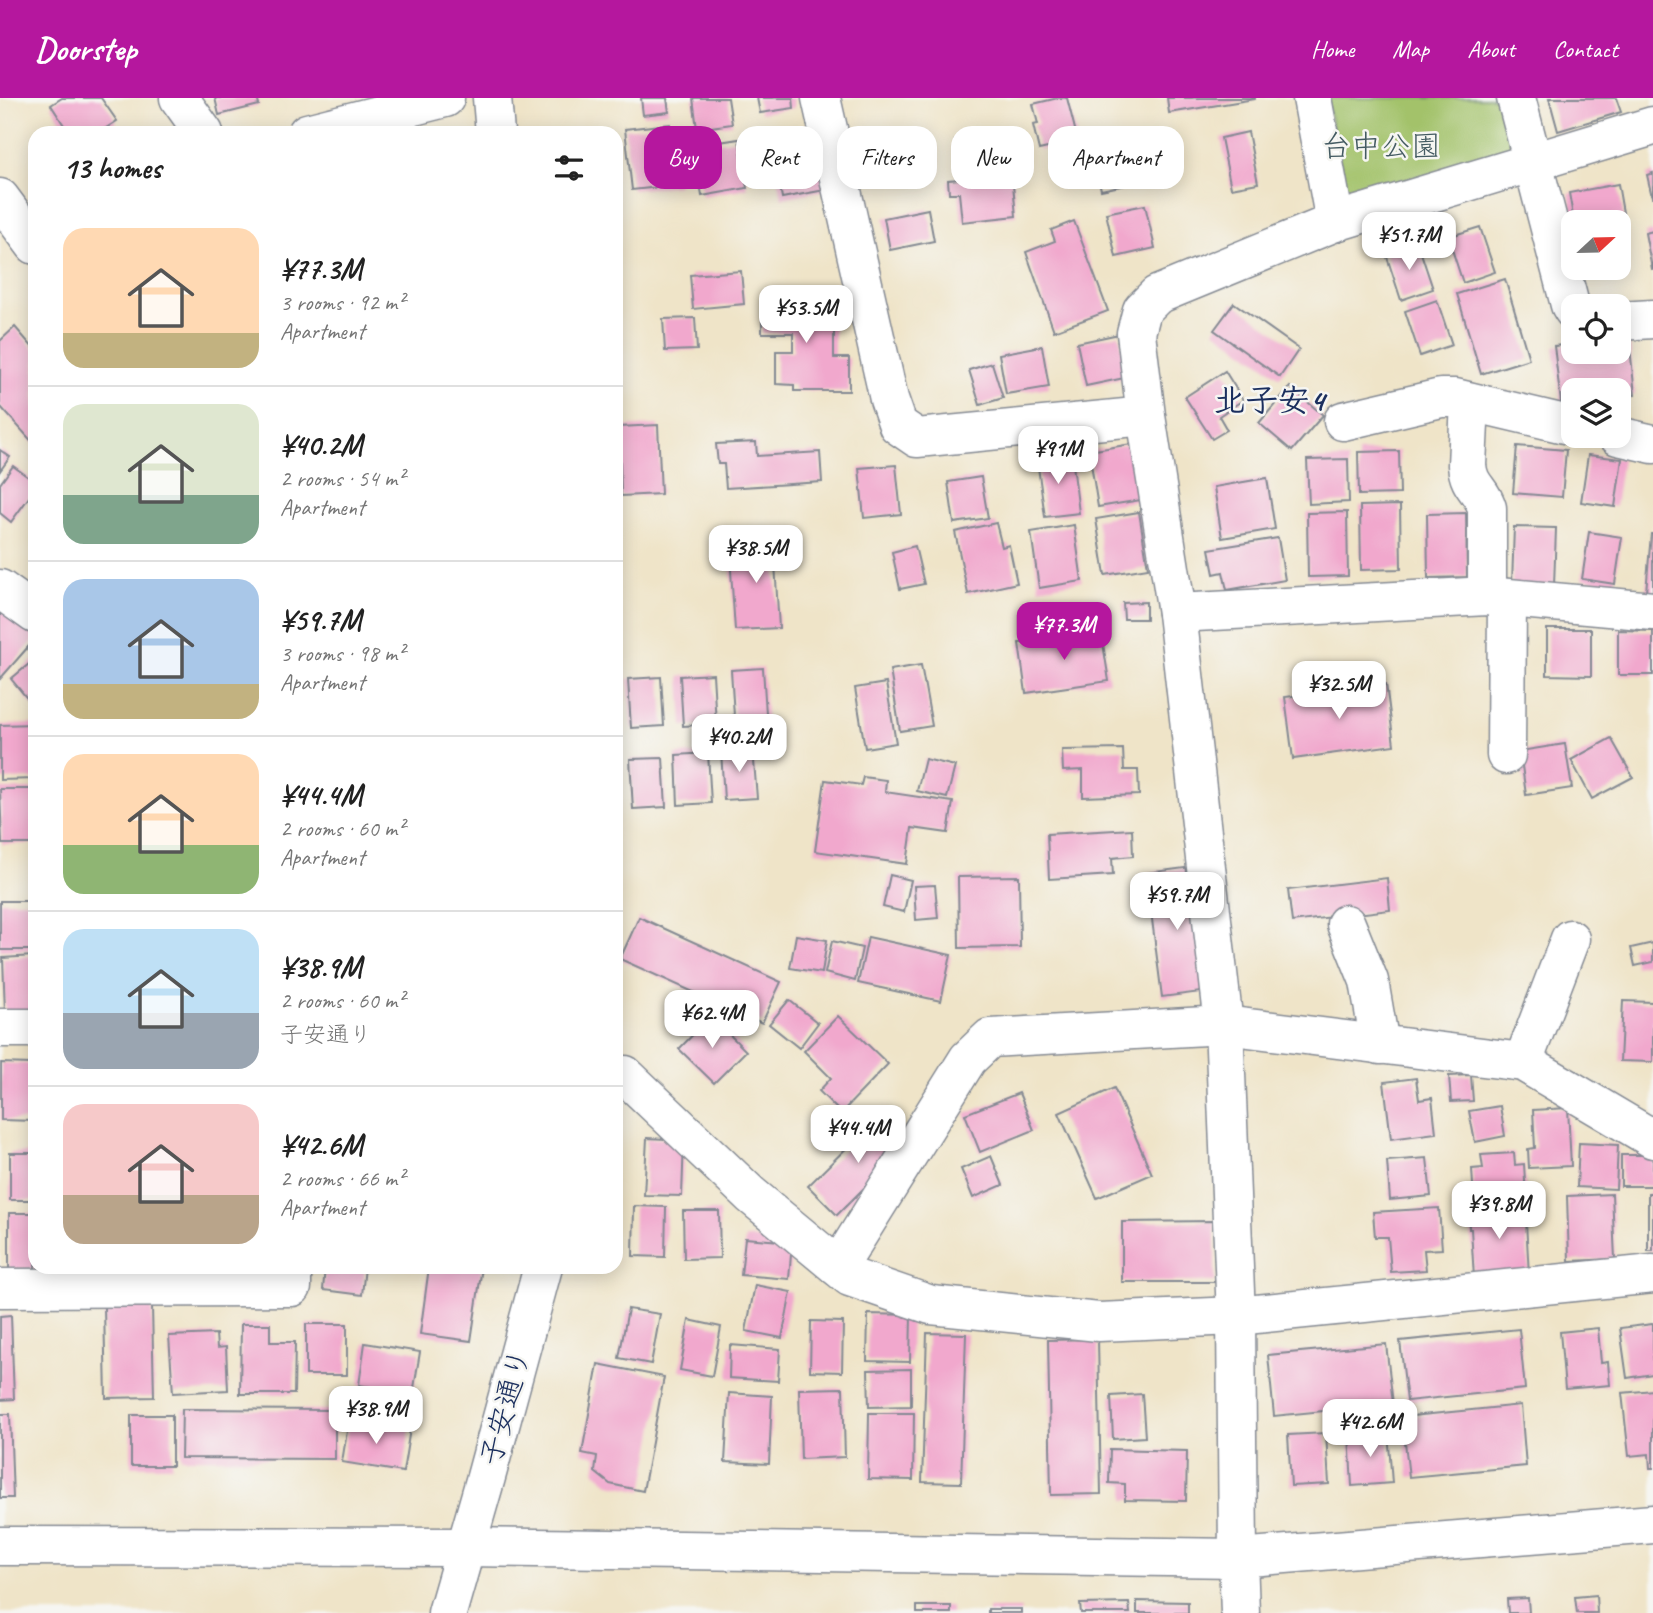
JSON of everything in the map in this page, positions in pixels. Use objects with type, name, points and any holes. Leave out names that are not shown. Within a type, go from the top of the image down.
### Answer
[{"type":"street","points":[[179,98],[199,126]]},
{"type":"street","points":[[335,126],[445,98]]},
{"type":"street","points":[[492,98],[494,126]]},
{"type":"street","points":[[821,98],[889,399],[898,425],[917,438],[1146,416]]},
{"type":"street","points":[[1312,98],[1335,222]]},
{"type":"street","points":[[1516,98],[1567,294]]},
{"type":"street","points":[[1240,1613],[1236,1316],[1224,1025],[1177,613],[1146,416],[1136,333],[1142,310],[1157,295],[1335,222],[1653,126]]},
{"type":"street","points":[[0,198],[28,236]]},
{"type":"street","points":[[1631,320],[1653,319]]},
{"type":"street","points":[[1343,421],[1441,398],[1455,398],[1561,423]]},
{"type":"street","points":[[1470,402],[1468,475],[1471,483],[1484,497],[1487,508],[1497,597],[1506,755]]},
{"type":"street","points":[[1631,439],[1653,443]]},
{"type":"street","points":[[0,589],[28,609]]},
{"type":"street","points":[[1177,613],[1497,597],[1653,611]]},
{"type":"street","points":[[1346,924],[1369,981],[1380,1045]]},
{"type":"street","points":[[1522,1062],[1570,939]]},
{"type":"street","points":[[838,1267],[968,1059],[990,1038],[1224,1025],[1522,1062],[1650,1130]]},
{"type":"street","points":[[0,1028],[28,1028]]},
{"type":"street","points":[[625,1075],[751,1195],[850,1277],[931,1305],[1099,1322],[1236,1316],[1653,1274]]},
{"type":"street","points":[[0,1288],[292,1287],[292,1274]]},
{"type":"street","name":"子安通り","points":[[447,1613],[541,1274]]},
{"type":"street","points":[[0,1546],[466,1547],[1238,1558],[1653,1524]]},
{"type":"green space","name":"台中公園","points":[[1326,98],[1505,98],[1515,139],[1508,157],[1347,201]]},
{"type":"building","points":[[62,98],[101,98],[117,121],[109,126],[64,126],[51,105]]},
{"type":"building","points":[[215,98],[257,98],[259,105],[219,115]]},
{"type":"building","points":[[641,98],[667,98],[669,112],[643,115]]},
{"type":"building","points":[[693,98],[728,98],[732,124],[697,126]]},
{"type":"building","points":[[757,98],[793,98],[794,108],[760,113]]},
{"type":"building","points":[[1067,98],[1074,126],[1048,126],[1048,148],[1039,150],[1033,125],[1038,124],[1033,104]]},
{"type":"building","points":[[1167,98],[1255,98],[1255,99],[1169,113]]},
{"type":"building","points":[[1549,98],[1616,98],[1621,112],[1558,131]]},
{"type":"building","points":[[644,127],[644,189],[632,190],[625,129]]},
{"type":"building","points":[[1248,132],[1258,183],[1231,188],[1221,138]]},
{"type":"building","points":[[736,139],[736,189],[741,189],[702,196],[701,189],[722,189],[722,142]]},
{"type":"building","points":[[1653,173],[1653,197],[1652,197],[1647,175]]},
{"type":"building","points":[[823,178],[825,190],[782,198],[780,189],[823,189]]},
{"type":"building","points":[[948,180],[951,180],[951,189],[1013,189],[1016,216],[962,222],[959,193],[949,193]]},
{"type":"building","points":[[1618,184],[1623,210],[1572,210],[1569,193]]},
{"type":"building","points":[[1145,205],[1155,248],[1116,257],[1106,213]]},
{"type":"building","points":[[928,209],[934,241],[890,250],[884,218]]},
{"type":"building","points":[[1074,221],[1108,311],[1054,331],[1026,252],[1055,241],[1051,230]]},
{"type":"building","points":[[1480,227],[1495,272],[1463,283],[1448,237]]},
{"type":"building","points":[[1653,231],[1653,269],[1652,269],[1645,233]]},
{"type":"building","points":[[1418,244],[1433,289],[1401,300],[1386,254]]},
{"type":"building","points":[[741,271],[744,304],[693,309],[690,275]]},
{"type":"building","points":[[1505,279],[1529,359],[1481,374],[1457,294]]},
{"type":"building","points":[[762,298],[828,298],[828,321],[834,321],[834,358],[849,358],[849,391],[794,391],[794,385],[776,384],[776,351],[793,351],[793,333],[762,333]]},
{"type":"building","points":[[1437,300],[1452,345],[1420,356],[1405,311]]},
{"type":"building","points":[[1234,303],[1299,349],[1280,377],[1214,330]]},
{"type":"building","points":[[695,318],[697,350],[665,351],[663,319]]},
{"type":"building","points":[[15,327],[28,342],[28,437],[0,406],[0,341]]},
{"type":"building","points":[[1119,334],[1129,377],[1086,386],[1077,343]]},
{"type":"building","points":[[1561,345],[1561,364],[1631,364],[1631,357],[1635,395],[1631,395],[1631,378],[1561,378],[1561,403],[1554,346]]},
{"type":"building","points":[[1042,346],[1049,387],[1006,394],[999,354]]},
{"type":"building","points":[[992,363],[1003,398],[980,405],[969,370]]},
{"type":"building","points":[[1225,371],[1243,400],[1219,416],[1227,430],[1212,439],[1185,397]]},
{"type":"building","points":[[1290,387],[1323,415],[1292,451],[1259,423]]},
{"type":"building","points":[[658,425],[661,494],[623,496],[623,427]]},
{"type":"building","points":[[756,442],[757,456],[820,452],[822,482],[726,488],[724,464],[718,464],[716,444]]},
{"type":"building","points":[[1132,444],[1141,500],[1098,507],[1089,451]]},
{"type":"building","points":[[1517,446],[1566,450],[1562,497],[1513,493]]},
{"type":"building","points":[[0,450],[10,457],[0,471]]},
{"type":"building","points":[[1399,451],[1400,494],[1359,495],[1358,452]]},
{"type":"building","points":[[1588,455],[1622,459],[1615,507],[1581,502]]},
{"type":"building","points":[[1072,456],[1079,513],[1045,517],[1037,460]]},
{"type":"building","points":[[1348,459],[1349,502],[1309,504],[1307,460]]},
{"type":"building","points":[[896,465],[901,514],[864,518],[859,468]]},
{"type":"building","points":[[13,466],[28,477],[28,499],[11,522],[0,513],[0,484]]},
{"type":"building","points":[[981,477],[988,518],[954,523],[948,482]]},
{"type":"building","points":[[1267,478],[1275,529],[1222,538],[1214,487]]},
{"type":"building","points":[[1400,505],[1401,569],[1361,570],[1360,506]]},
{"type":"building","points":[[1139,512],[1148,568],[1105,575],[1096,519]]},
{"type":"building","points":[[1347,512],[1348,576],[1308,577],[1307,513]]},
{"type":"building","points":[[1466,513],[1467,577],[1428,578],[1427,514]]},
{"type":"building","points":[[996,523],[1002,547],[1009,545],[1017,583],[968,594],[955,532]]},
{"type":"building","points":[[1074,525],[1082,581],[1039,588],[1031,532]]},
{"type":"building","points":[[1514,527],[1556,528],[1554,586],[1512,584]]},
{"type":"building","points":[[773,531],[779,628],[735,630],[730,556],[751,555],[749,532]]},
{"type":"building","points":[[1589,532],[1622,537],[1615,584],[1582,579]]},
{"type":"building","points":[[1653,534],[1653,593],[1646,592]]},
{"type":"building","points":[[1278,538],[1285,580],[1227,590],[1223,572],[1214,574],[1209,549]]},
{"type":"building","points":[[915,546],[924,584],[900,589],[892,552]]},
{"type":"building","points":[[1146,602],[1146,619],[1124,619],[1123,603]]},
{"type":"building","points":[[3,609],[28,630],[28,647],[0,679],[0,612]]},
{"type":"building","points":[[1547,629],[1591,629],[1591,676],[1547,675]]},
{"type":"building","points":[[1618,630],[1653,631],[1653,675],[1618,675]]},
{"type":"building","points":[[1101,631],[1109,681],[1026,693],[1019,643]]},
{"type":"building","points":[[28,665],[28,700],[11,679]]},
{"type":"building","points":[[921,665],[932,726],[900,731],[890,670]]},
{"type":"building","points":[[763,668],[767,729],[735,731],[731,670]]},
{"type":"building","points":[[713,674],[716,724],[683,726],[680,676]]},
{"type":"building","points":[[661,677],[664,726],[631,728],[628,679]]},
{"type":"building","points":[[886,683],[896,743],[865,748],[855,688]]},
{"type":"building","points":[[1386,684],[1394,745],[1293,759],[1285,697]]},
{"type":"building","points":[[28,724],[28,779],[0,780],[0,725]]},
{"type":"building","points":[[1611,738],[1633,777],[1592,799],[1571,760]]},
{"type":"building","points":[[1565,744],[1572,788],[1526,795],[1520,751]]},
{"type":"building","points":[[753,749],[757,798],[724,800],[721,750]]},
{"type":"building","points":[[1123,749],[1124,770],[1138,770],[1139,795],[1083,797],[1083,770],[1063,771],[1062,750]]},
{"type":"building","points":[[708,753],[711,803],[678,805],[676,755]]},
{"type":"building","points":[[663,758],[666,807],[633,809],[630,759]]},
{"type":"building","points":[[925,759],[955,766],[947,798],[917,791]]},
{"type":"building","points":[[863,777],[886,780],[885,792],[953,802],[948,833],[912,828],[907,864],[815,851],[825,780],[861,785]]},
{"type":"building","points":[[0,789],[28,789],[28,844],[2,844]]},
{"type":"building","points":[[1132,829],[1133,856],[1112,858],[1113,875],[1049,879],[1047,834]]},
{"type":"building","points":[[1192,867],[1209,991],[1162,997],[1146,873]]},
{"type":"building","points":[[890,875],[911,880],[904,912],[883,907]]},
{"type":"building","points":[[1019,876],[1020,947],[959,948],[958,877]]},
{"type":"building","points":[[1387,878],[1390,910],[1292,922],[1288,890]]},
{"type":"building","points":[[935,885],[938,918],[916,920],[914,886]]},
{"type":"building","points":[[0,901],[28,901],[28,950],[0,950]]},
{"type":"building","points":[[639,917],[781,982],[762,1023],[623,960],[623,952]]},
{"type":"building","points":[[796,935],[827,940],[822,973],[790,968]]},
{"type":"building","points":[[868,937],[951,955],[941,1001],[858,983]]},
{"type":"building","points":[[832,941],[862,948],[855,981],[825,973]]},
{"type":"building","points":[[1653,943],[1653,962],[1635,966],[1631,948]]},
{"type":"building","points":[[28,956],[28,1010],[5,1012],[3,958]]},
{"type":"building","points":[[789,1000],[818,1023],[799,1048],[769,1024]]},
{"type":"building","points":[[1623,1001],[1653,1002],[1653,1062],[1620,1061]]},
{"type":"building","points":[[711,1016],[746,1051],[714,1083],[679,1049]]},
{"type":"building","points":[[838,1016],[888,1064],[841,1113],[819,1091],[831,1078],[804,1051]]},
{"type":"building","points":[[1,1063],[28,1064],[28,1121],[1,1120]]},
{"type":"building","points":[[1471,1075],[1473,1101],[1451,1102],[1449,1076]]},
{"type":"building","points":[[1416,1078],[1419,1100],[1432,1098],[1436,1133],[1391,1139],[1384,1082]]},
{"type":"building","points":[[1114,1088],[1152,1174],[1097,1198],[1059,1113]]},
{"type":"building","points":[[1019,1093],[1034,1130],[980,1152],[965,1114]]},
{"type":"building","points":[[1500,1106],[1505,1136],[1475,1142],[1469,1111]]},
{"type":"building","points":[[1568,1108],[1571,1166],[1529,1168],[1528,1149],[1535,1148],[1533,1110]]},
{"type":"building","points":[[879,1116],[908,1144],[837,1215],[808,1186]]},
{"type":"building","points":[[647,1138],[684,1140],[682,1196],[644,1195]]},
{"type":"building","points":[[1579,1143],[1618,1145],[1616,1189],[1577,1187]]},
{"type":"building","points":[[10,1153],[28,1153],[28,1200],[10,1200]]},
{"type":"building","points":[[1514,1153],[1515,1165],[1524,1164],[1526,1198],[1474,1201],[1472,1169],[1483,1168],[1481,1155]]},
{"type":"building","points":[[1621,1155],[1653,1155],[1653,1186],[1621,1186]]},
{"type":"building","points":[[991,1156],[1003,1185],[973,1198],[961,1169]]},
{"type":"building","points":[[1427,1158],[1431,1196],[1390,1200],[1387,1161]]},
{"type":"building","points":[[1648,1193],[1653,1193],[1653,1251],[1648,1251]]},
{"type":"building","points":[[1612,1194],[1615,1259],[1569,1261],[1567,1196]]},
{"type":"building","points":[[1525,1204],[1529,1275],[1474,1278],[1468,1207]]},
{"type":"building","points":[[634,1206],[666,1207],[665,1257],[633,1256]]},
{"type":"building","points":[[1439,1208],[1442,1249],[1424,1250],[1426,1270],[1391,1272],[1388,1237],[1375,1237],[1373,1212]]},
{"type":"building","points":[[683,1211],[719,1211],[720,1258],[684,1259]]},
{"type":"building","points":[[9,1213],[28,1213],[28,1269],[9,1269]]},
{"type":"building","points":[[1215,1221],[1215,1282],[1122,1282],[1122,1222]]},
{"type":"building","points":[[745,1238],[792,1242],[789,1279],[741,1275]]},
{"type":"building","points":[[324,1274],[364,1274],[362,1295],[323,1290]]},
{"type":"building","points":[[428,1274],[481,1274],[471,1341],[420,1334]]},
{"type":"building","points":[[755,1285],[791,1292],[782,1338],[746,1331]]},
{"type":"building","points":[[152,1306],[154,1397],[106,1398],[104,1307]]},
{"type":"building","points":[[628,1309],[660,1314],[651,1364],[619,1358]]},
{"type":"building","points":[[868,1314],[911,1315],[910,1362],[867,1361]]},
{"type":"building","points":[[11,1315],[14,1399],[0,1400],[0,1316]]},
{"type":"building","points":[[689,1320],[721,1327],[712,1376],[680,1370]]},
{"type":"building","points":[[811,1321],[843,1322],[842,1372],[810,1371]]},
{"type":"building","points":[[241,1324],[270,1324],[270,1342],[295,1342],[294,1394],[240,1394]]},
{"type":"building","points":[[306,1324],[347,1324],[347,1375],[306,1375]]},
{"type":"building","points":[[1653,1324],[1653,1374],[1627,1378],[1620,1328]]},
{"type":"building","points":[[1598,1328],[1601,1363],[1608,1362],[1610,1385],[1565,1389],[1560,1332]]},
{"type":"building","points":[[1519,1329],[1525,1389],[1407,1401],[1400,1341]]},
{"type":"building","points":[[927,1333],[966,1334],[961,1483],[922,1482]]},
{"type":"building","points":[[216,1334],[217,1348],[226,1347],[228,1390],[173,1393],[169,1336]]},
{"type":"building","points":[[1098,1339],[1101,1494],[1051,1495],[1048,1340]]},
{"type":"building","points":[[365,1343],[420,1352],[413,1394],[359,1385]]},
{"type":"building","points":[[1386,1344],[1393,1404],[1274,1416],[1268,1355]]},
{"type":"building","points":[[730,1345],[780,1349],[778,1381],[729,1378]]},
{"type":"building","points":[[598,1364],[664,1377],[643,1491],[610,1484],[595,1472],[597,1456],[582,1453]]},
{"type":"building","points":[[911,1369],[911,1406],[869,1407],[868,1370]]},
{"type":"building","points":[[843,1388],[845,1457],[801,1459],[799,1389]]},
{"type":"building","points":[[1653,1390],[1653,1468],[1650,1468],[1649,1454],[1629,1456],[1622,1393]]},
{"type":"building","points":[[729,1393],[772,1396],[769,1464],[725,1462]]},
{"type":"building","points":[[1142,1394],[1145,1437],[1113,1439],[1111,1396]]},
{"type":"building","points":[[1521,1405],[1526,1466],[1409,1477],[1402,1417]]},
{"type":"building","points":[[182,1409],[335,1410],[335,1459],[181,1458]]},
{"type":"building","points":[[869,1413],[914,1413],[913,1480],[868,1479]]},
{"type":"building","points":[[0,1414],[10,1414],[13,1498],[0,1498]]},
{"type":"building","points":[[131,1415],[172,1415],[172,1466],[131,1466]]},
{"type":"building","points":[[349,1419],[410,1429],[403,1472],[342,1462]]},
{"type":"building","points":[[1388,1432],[1392,1483],[1352,1486],[1349,1434]]},
{"type":"building","points":[[1326,1433],[1329,1484],[1291,1486],[1288,1435]]},
{"type":"building","points":[[1110,1449],[1187,1451],[1186,1501],[1125,1500],[1125,1484],[1109,1483]]},
{"type":"building","points":[[1596,1595],[1597,1613],[1577,1613],[1575,1597]]},
{"type":"building","points":[[1528,1598],[1529,1613],[1508,1613],[1507,1599]]},
{"type":"building","points":[[1137,1601],[1188,1602],[1188,1613],[1137,1613]]},
{"type":"building","points":[[1129,1603],[1130,1613],[1081,1613],[1080,1604]]},
{"type":"building","points":[[917,1606],[951,1606],[951,1613],[917,1613]]},
{"type":"building","points":[[988,1609],[1021,1609],[1021,1613],[988,1613]]},
{"type":"district","name":"北子安4","points":[[1269,400]]}]
